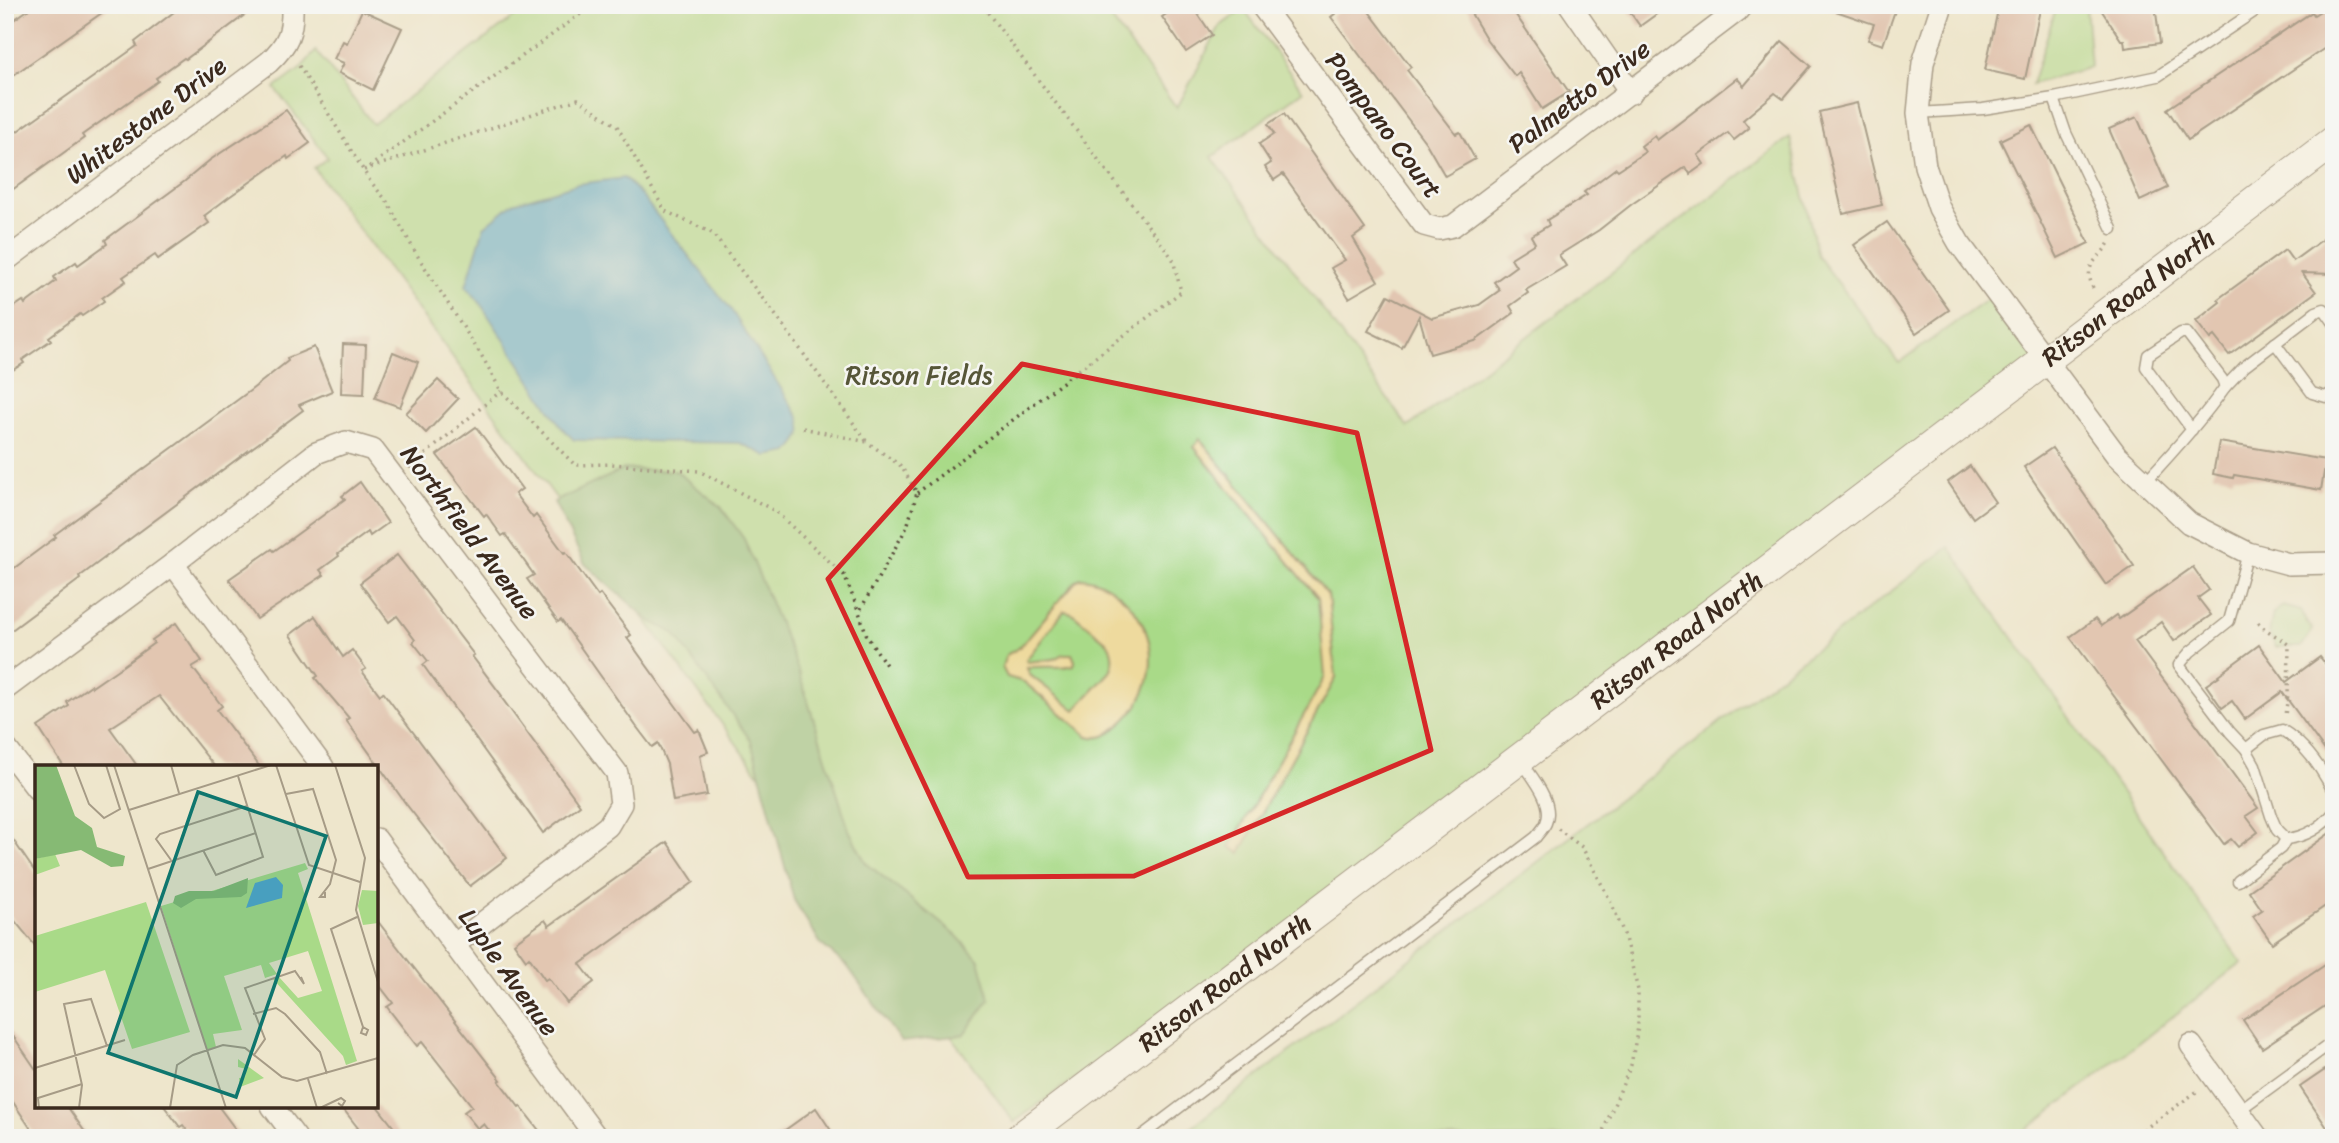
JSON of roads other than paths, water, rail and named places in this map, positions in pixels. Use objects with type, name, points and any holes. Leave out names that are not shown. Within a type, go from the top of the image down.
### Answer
[{"type":"main road","name":"Ritson Road North","points":[[1020,1138],[2334,141]]},
{"type":"street","name":"Whitestone Drive","points":[[5,261],[269,62],[280,51],[290,34],[292,5]]},
{"type":"street","name":"Pompano Court","points":[[1261,5],[1424,225],[1439,229],[1453,226],[1481,205]]},
{"type":"street","points":[[1570,5],[1630,93]]},
{"type":"street","name":"Palmetto Drive","points":[[1481,205],[1742,5]]},
{"type":"street","points":[[1942,5],[1923,63],[1918,114],[1925,166],[1939,208],[1959,243],[2117,456],[2189,523],[2248,553],[2289,564],[2334,563]]},
{"type":"street","name":"Northfield Avenue","points":[[5,689],[316,453],[346,442],[373,450],[617,773],[621,804],[608,826],[454,945]]},
{"type":"street","points":[[173,564],[322,765]]},
{"type":"street","points":[[5,747],[35,786]]},
{"type":"street","name":"Luple Avenue","points":[[378,842],[597,1138]]},
{"type":"street","points":[[2191,1045],[2258,1138]]},
{"type":"street","points":[[274,1108],[296,1138]]},
{"type":"lane","points":[[1918,114],[1983,109],[2054,99],[2158,76],[2264,5]]},
{"type":"lane","points":[[2054,99],[2066,133],[2112,229]]},
{"type":"lane","points":[[2145,482],[2244,367],[2316,312],[2324,309],[2334,323]]},
{"type":"lane","points":[[2192,430],[2146,367],[2148,355],[2177,334],[2187,333],[2222,379],[2225,387]]},
{"type":"lane","points":[[2275,343],[2312,393],[2326,397],[2334,391]]},
{"type":"lane","points":[[2248,553],[2229,621],[2190,652],[2179,665],[2246,749],[2255,765],[2277,831],[2286,839]]},
{"type":"lane","points":[[2246,749],[2264,735],[2282,730],[2294,737],[2305,749],[2334,793]]},
{"type":"lane","points":[[1139,1138],[1536,837],[1547,822],[1548,808],[1541,790],[1520,759]]},
{"type":"lane","points":[[2286,839],[2312,831],[2327,821],[2334,812]]},
{"type":"lane","points":[[2238,881],[2281,848],[2286,839]]},
{"type":"lane","points":[[2238,1111],[2334,1041]]},
{"type":"water","points":[[624,178],[641,195],[732,311],[799,417],[802,428],[800,436],[789,452],[767,456],[740,443],[574,440],[562,428],[478,300],[466,286],[484,227],[513,203],[577,184]]},
{"type":"park label","name":"Ritson Fields","points":[[919,375]]}]
